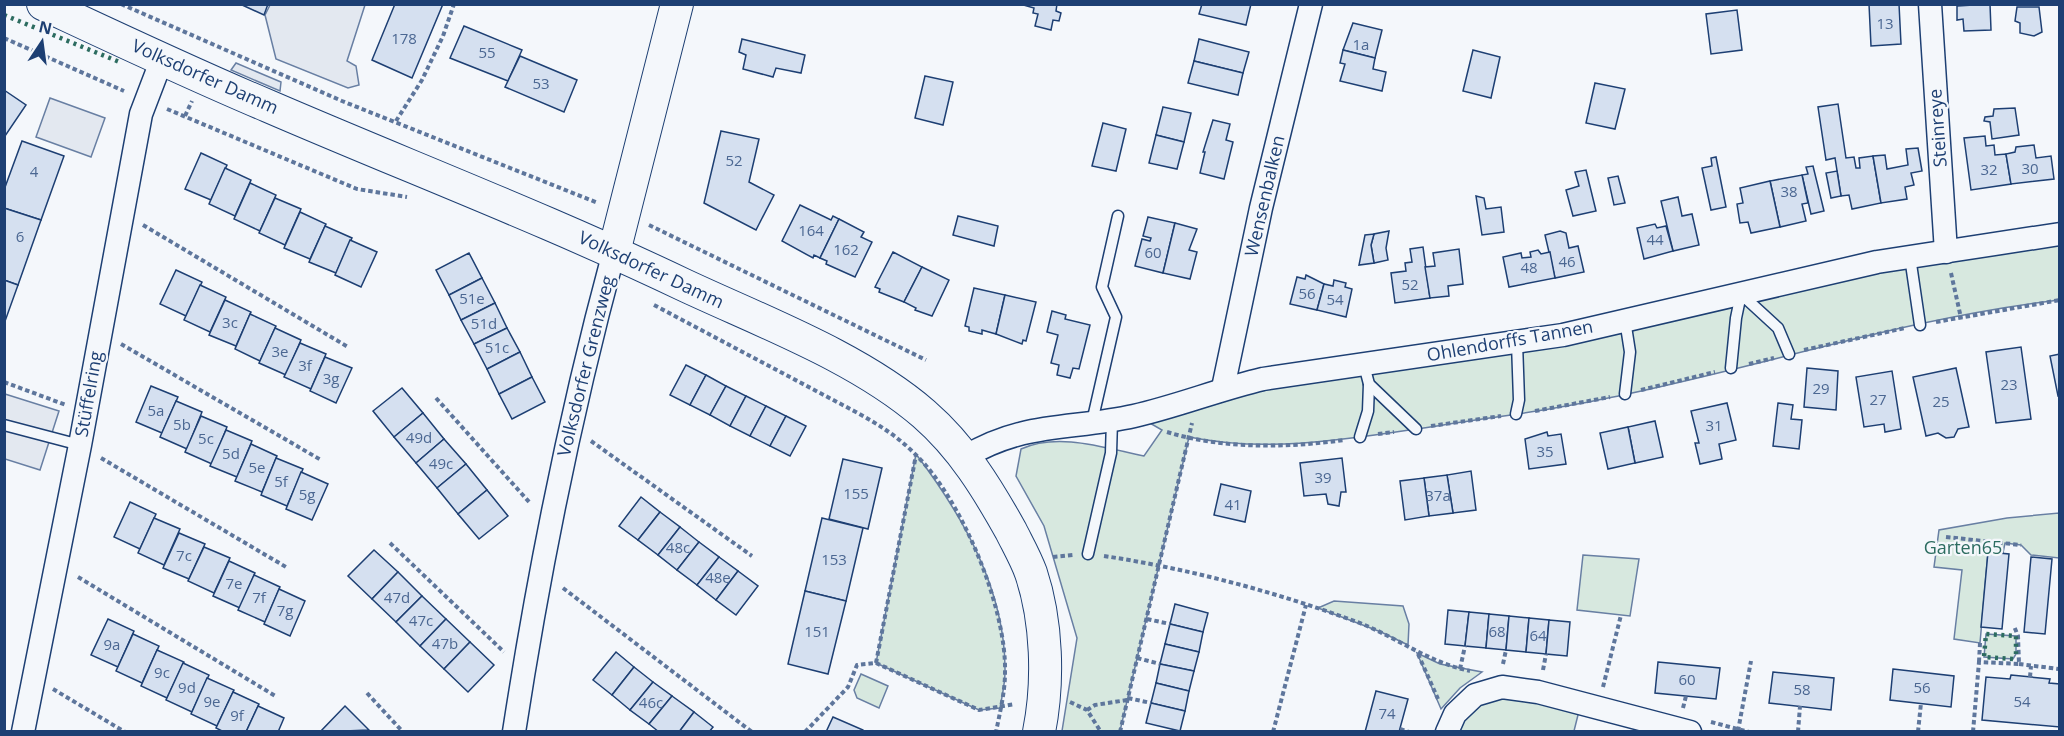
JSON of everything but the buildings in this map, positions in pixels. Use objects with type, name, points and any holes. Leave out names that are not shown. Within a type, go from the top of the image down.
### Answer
[{"type":"main road","name":"Volksdorfer Damm","points":[[43,4],[266,106],[614,252],[789,334],[877,381],[926,416],[965,457],[986,487],[1032,574],[1041,625],[1045,701],[1039,732]]},
{"type":"main road","name":"Volksdorfer Grenzweg","points":[[614,252],[676,4]]},
{"type":"street","name":"Wensenbalken","points":[[1223,388],[1261,208],[1311,4]]},
{"type":"street","name":"Steinreye","points":[[1930,4],[1946,252]]},
{"type":"street","name":"Stüffelring","points":[[23,732],[80,445],[122,212],[146,100],[162,59]]},
{"type":"street","name":"Ohlendorffs Tannen","points":[[965,457],[983,447],[1033,429],[1136,415],[1223,388],[1263,379],[1366,375],[1910,257],[2060,234]]},
{"type":"street","name":"Volksdorfer Grenzweg","points":[[514,732],[549,523],[614,252]]},
{"type":"street","points":[[1447,732],[1455,714],[1475,695],[1502,687],[1538,692],[1690,732]]},
{"type":"lane","points":[[1088,554],[1111,453],[1102,421],[1116,317],[1102,287],[1118,216]]},
{"type":"lane","points":[[1910,257],[1920,325]]},
{"type":"lane","points":[[1741,294],[1778,328],[1790,354]]},
{"type":"lane","points":[[1731,368],[1741,294]]},
{"type":"lane","points":[[1625,394],[1630,352],[1626,320]]},
{"type":"lane","points":[[1516,414],[1520,400],[1517,343]]},
{"type":"lane","points":[[1366,375],[1416,429]]},
{"type":"lane","points":[[1360,437],[1368,411],[1366,375]]},
{"type":"lane","points":[[4,425],[80,445]]},
{"type":"path","points":[[120,4],[342,101],[624,214],[926,360]]},
{"type":"path","points":[[396,121],[422,80],[443,36],[454,4]]},
{"type":"path","points":[[4,39],[357,189],[413,198]]},
{"type":"path","points":[[122,212],[348,347]]},
{"type":"path","points":[[1946,252],[1961,318]]},
{"type":"path","points":[[649,302],[862,415],[886,429],[916,454],[950,500],[986,571],[1002,635],[1005,672],[996,732]]},
{"type":"path","points":[[100,331],[321,460]]},
{"type":"path","points":[[4,382],[86,412]]},
{"type":"path","points":[[436,398],[549,523]]},
{"type":"path","points":[[571,427],[752,556]]},
{"type":"path","points":[[1119,732],[1160,565],[1188,437]]},
{"type":"path","points":[[80,445],[286,567]]},
{"type":"path","points":[[876,663],[916,454]]},
{"type":"path","points":[[1946,537],[2021,544]]},
{"type":"path","points":[[390,543],[524,672]]},
{"type":"path","points":[[1026,560],[1088,554],[1160,565],[1306,605],[1381,632],[1440,664],[1473,671]]},
{"type":"path","points":[[56,565],[277,697]]},
{"type":"path","points":[[541,571],[752,732]]},
{"type":"path","points":[[1273,732],[1306,605]]},
{"type":"path","points":[[1601,694],[1621,615]]},
{"type":"path","points":[[1147,619],[1170,624]]},
{"type":"path","points":[[2014,626],[2019,636],[2019,664]]},
{"type":"path","points":[[1973,732],[1980,643]]},
{"type":"path","points":[[1460,669],[1465,646]]},
{"type":"path","points":[[1417,653],[1441,709]]},
{"type":"path","points":[[1137,658],[1160,664]]},
{"type":"path","points":[[1738,732],[1751,661]]},
{"type":"path","points":[[1979,662],[2059,669]]},
{"type":"path","points":[[805,732],[848,687],[857,665],[876,663],[979,711],[1025,701],[1064,701],[1087,711],[1101,732]]},
{"type":"path","points":[[2030,677],[2031,666]]},
{"type":"path","points":[[34,678],[125,732]]},
{"type":"path","points":[[367,693],[403,732]]},
{"type":"path","points":[[1087,711],[1095,705],[1127,699],[1151,703]]},
{"type":"path","points":[[1918,732],[1921,703]]},
{"type":"path","points":[[1798,732],[1800,706]]},
{"type":"path","points":[[1400,729],[1409,732]]},
{"type":"green space","points":[[2059,234],[2059,300],[2001,308],[1887,331],[1660,387],[1541,410],[1313,442],[1251,444],[1189,437],[1120,731],[1062,731],[1077,638],[1044,526],[1016,476],[1021,449],[1035,444],[1066,442],[1082,443],[1144,456],[1162,430],[1136,415]]},
{"type":"green space","points":[[916,454],[965,529],[990,584],[1003,642],[1005,676],[1000,708],[979,710],[876,663]]},
{"type":"green space","name":"Garten65","points":[[2059,513],[2059,558],[2031,555],[2021,545],[2005,543],[2003,553],[1988,552],[1980,643],[1954,639],[1962,570],[1934,567],[1939,530],[2007,518]]},
{"type":"green space","points":[[1583,555],[1639,559],[1630,616],[1577,610]]},
{"type":"green space","points":[[1334,601],[1403,606],[1409,624],[1408,645],[1318,608]]},
{"type":"green space","points":[[1986,634],[2016,636],[2016,654],[2013,659],[1984,657]]},
{"type":"green space","points":[[1417,653],[1440,664],[1482,672],[1460,688],[1441,709]]},
{"type":"green space","points":[[861,674],[888,686],[879,708],[857,698],[854,690]]},
{"type":"green space","points":[[1475,695],[1581,703],[1574,731],[1447,732]]},
{"type":"shaded area","points":[[270,5],[365,5],[347,61],[356,66],[359,85],[348,88],[276,59],[265,15]]},
{"type":"shaded area","points":[[236,63],[281,82],[280,91],[231,70]]},
{"type":"shaded area","points":[[50,98],[105,118],[91,157],[36,137]]},
{"type":"shaded area","points":[[5,394],[59,411],[40,470],[5,459]]},
{"type":"hedge","points":[[4,15],[122,63]]},
{"type":"hedge","points":[[2013,659],[1984,657],[1986,634],[2016,636],[2016,654]]}]
